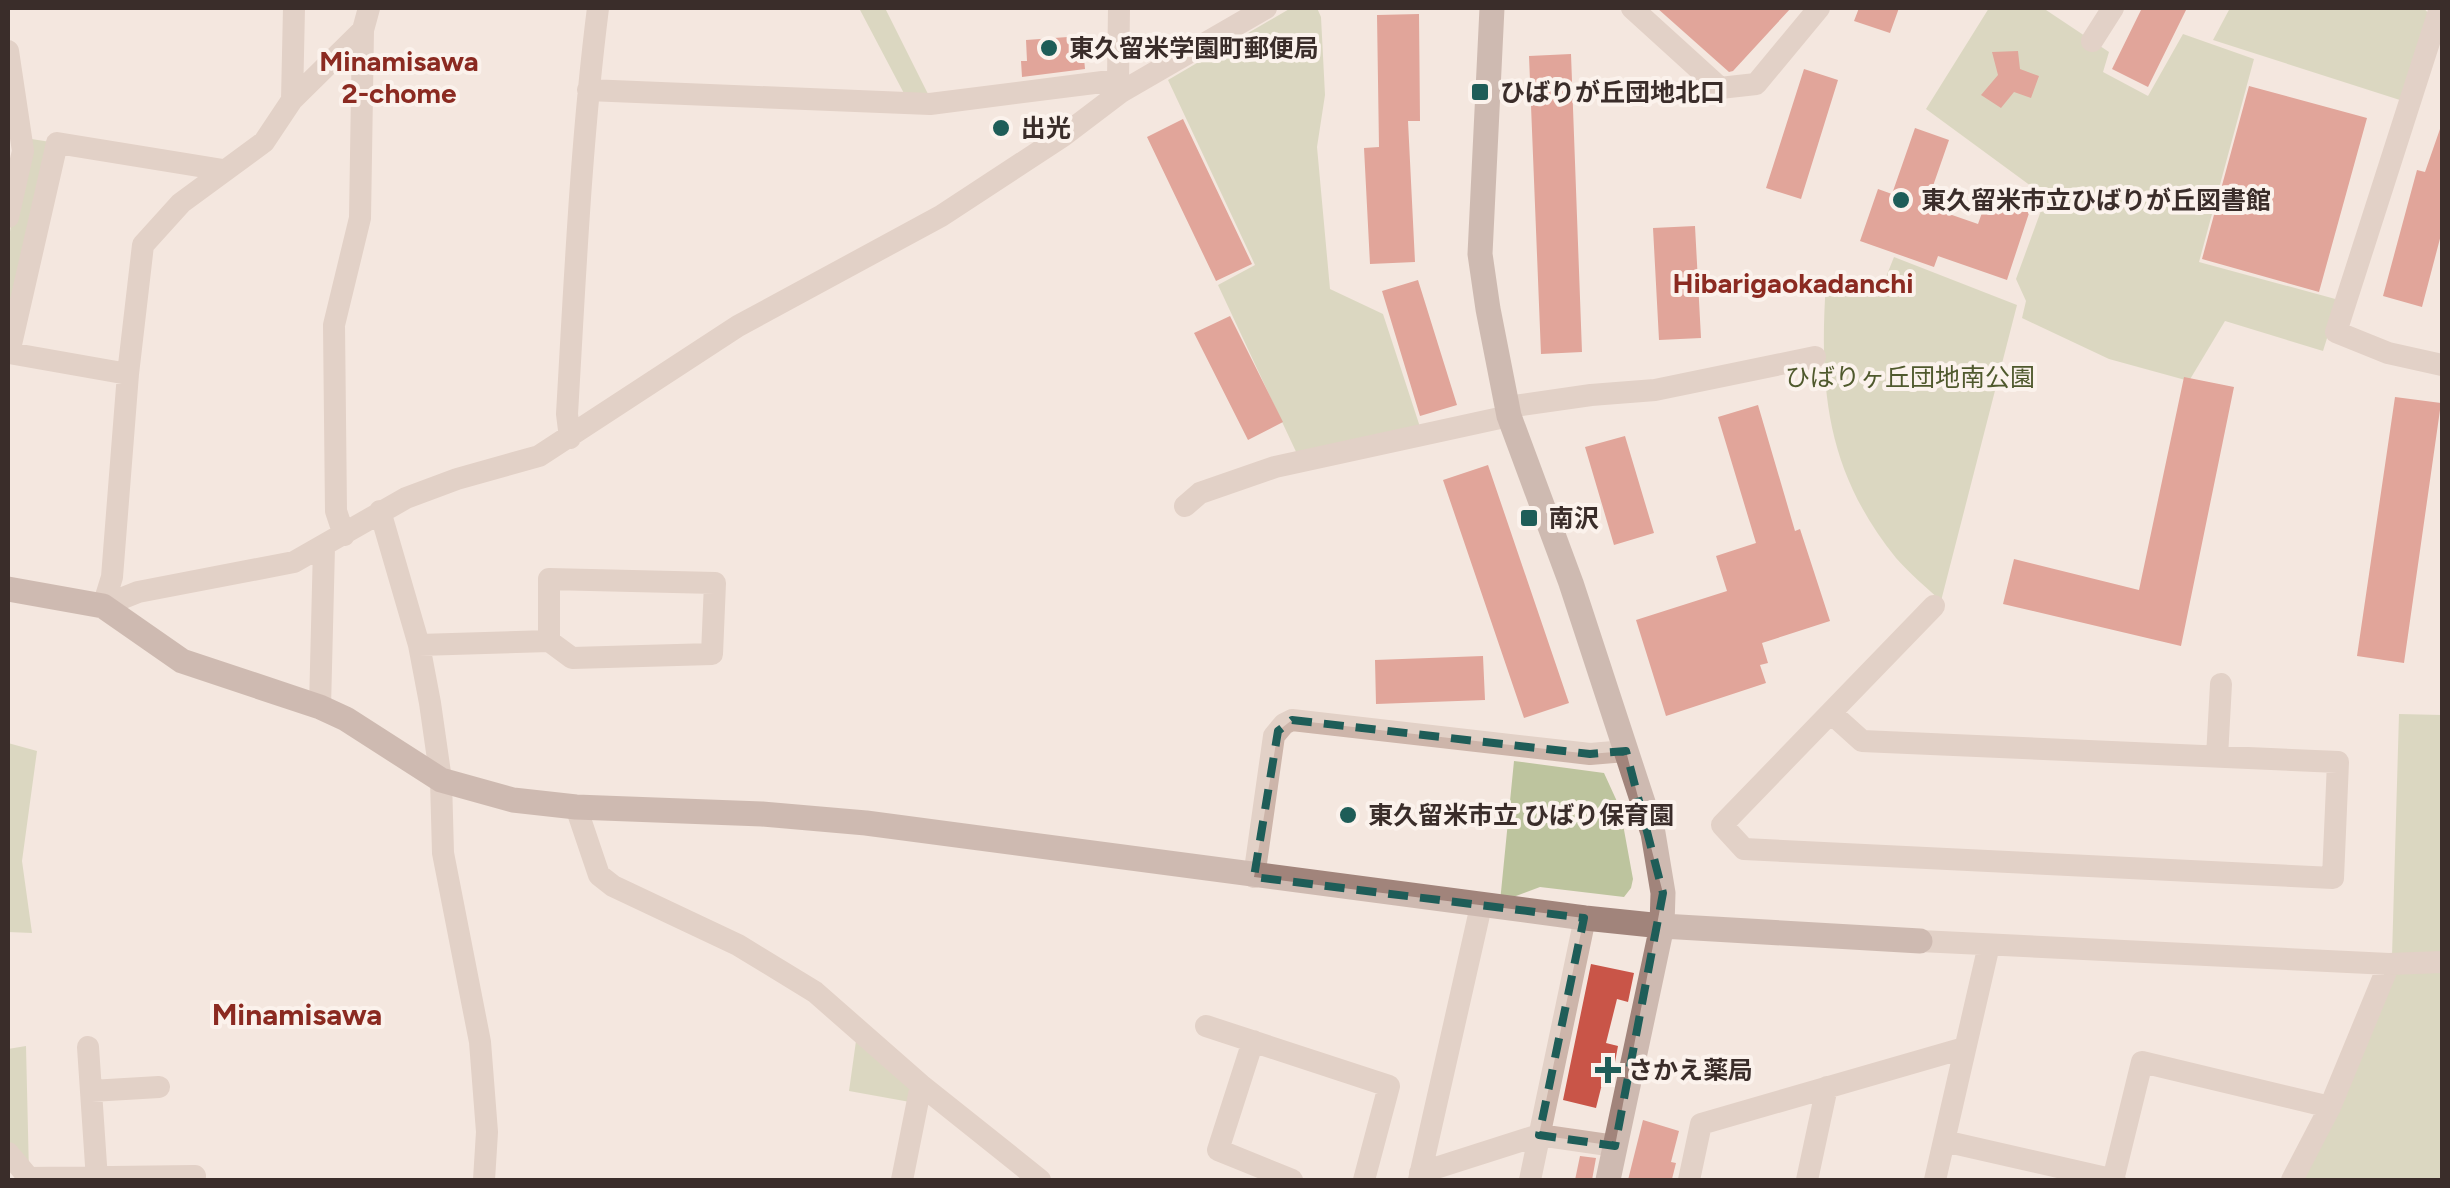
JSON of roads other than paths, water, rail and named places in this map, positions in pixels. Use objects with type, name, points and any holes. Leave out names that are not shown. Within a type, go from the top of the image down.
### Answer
[{"type":"street","points":[[292,100],[294,8]]},
{"type":"street","points":[[570,438],[567,414],[588,90],[598,8]]},
{"type":"street","points":[[1119,8],[1119,86]]},
{"type":"street","points":[[103,606],[138,592],[294,562],[380,511],[458,479],[540,456],[722,336],[941,216],[1062,136],[1119,86],[1266,8]]},
{"type":"street","points":[[1492,8],[1480,254],[1508,412],[1571,583],[1626,751],[1658,853],[1663,893],[1662,926],[1608,1180]]},
{"type":"street","points":[[1632,8],[1720,88],[1756,84],[1819,8]]},
{"type":"street","points":[[2092,41],[2113,8]]},
{"type":"street","points":[[2440,8],[2336,332],[2388,353],[2442,365]]},
{"type":"street","points":[[103,606],[112,578],[128,374],[143,246],[182,203],[264,142],[292,100],[366,19]]},
{"type":"street","points":[[320,707],[336,512],[334,325],[360,218],[366,19]]},
{"type":"street","points":[[8,51],[13,122],[23,151],[8,217]]},
{"type":"street","points":[[588,90],[930,104],[1119,86]]},
{"type":"street","points":[[128,374],[8,354],[57,144],[222,170]]},
{"type":"street","points":[[1186,506],[1200,492],[1276,467],[1508,412],[1591,395],[1655,390],[1815,357]]},
{"type":"street","points":[[380,511],[418,645],[441,780],[443,853],[480,1042],[487,1132],[484,1180]]},
{"type":"street","points":[[418,645],[549,641],[572,658],[712,654],[715,583],[548,579],[549,641]]},
{"type":"street","points":[[8,590],[103,606],[182,661],[320,707],[346,719],[441,780],[514,800],[576,808],[818,818],[1254,877],[1662,926],[2389,964],[2442,962]]},
{"type":"street","points":[[1830,713],[1862,741],[2338,762],[2333,878],[1744,849],[1722,825],[1830,713],[1934,606]]},
{"type":"street","points":[[2217,757],[2221,684]]},
{"type":"street","points":[[1254,877],[1274,736],[1292,720],[1590,754],[1626,751]]},
{"type":"street","points":[[576,808],[598,875],[613,886],[738,945],[815,992],[920,1085],[1040,1180]]},
{"type":"street","points":[[1420,1177],[1481,906]]},
{"type":"street","points":[[1530,1180],[1585,918]]},
{"type":"street","points":[[1934,1180],[1989,945]]},
{"type":"street","points":[[2292,1180],[2330,1107],[2389,964]]},
{"type":"street","points":[[1206,1026],[1389,1086],[1364,1180]]},
{"type":"street","points":[[1252,1041],[1218,1150],[1292,1180]]},
{"type":"street","points":[[88,1047],[97,1178]]},
{"type":"street","points":[[1689,1180],[1701,1124],[1964,1048]]},
{"type":"street","points":[[1944,1141],[2114,1180],[2142,1062],[2330,1107]]},
{"type":"street","points":[[902,1180],[920,1085]]},
{"type":"street","points":[[91,1091],[159,1088]]},
{"type":"street","points":[[1807,1180],[1827,1088]]},
{"type":"street","points":[[1420,1177],[1539,1135],[1615,1146]]},
{"type":"street","points":[[8,1153],[28,1178],[195,1176]]},
{"type":"place","name":"東久留米学園町郵便局","points":[[1049,48]]},
{"type":"place","name":"ひばりが丘団地北口","points":[[1480,92]]},
{"type":"place","name":"出光","points":[[1001,128]]},
{"type":"place","name":"東久留米市立ひばりが丘図書館","points":[[1901,200]]},
{"type":"place","name":"南沢","points":[[1529,518]]},
{"type":"place","name":"東久留米市立 ひばり保育園","points":[[1348,815]]},
{"type":"place","name":"さかえ薬局","points":[[1608,1070]]},
{"type":"district","name":"Minamisawa 2-chome","points":[[399,77]]},
{"type":"district","name":"Hibarigaokadanchi","points":[[1793,283]]},
{"type":"district","name":"Minamisawa","points":[[297,1014]]},
{"type":"park label","name":"ひばりヶ丘団地南公園","points":[[1910,377]]}]
